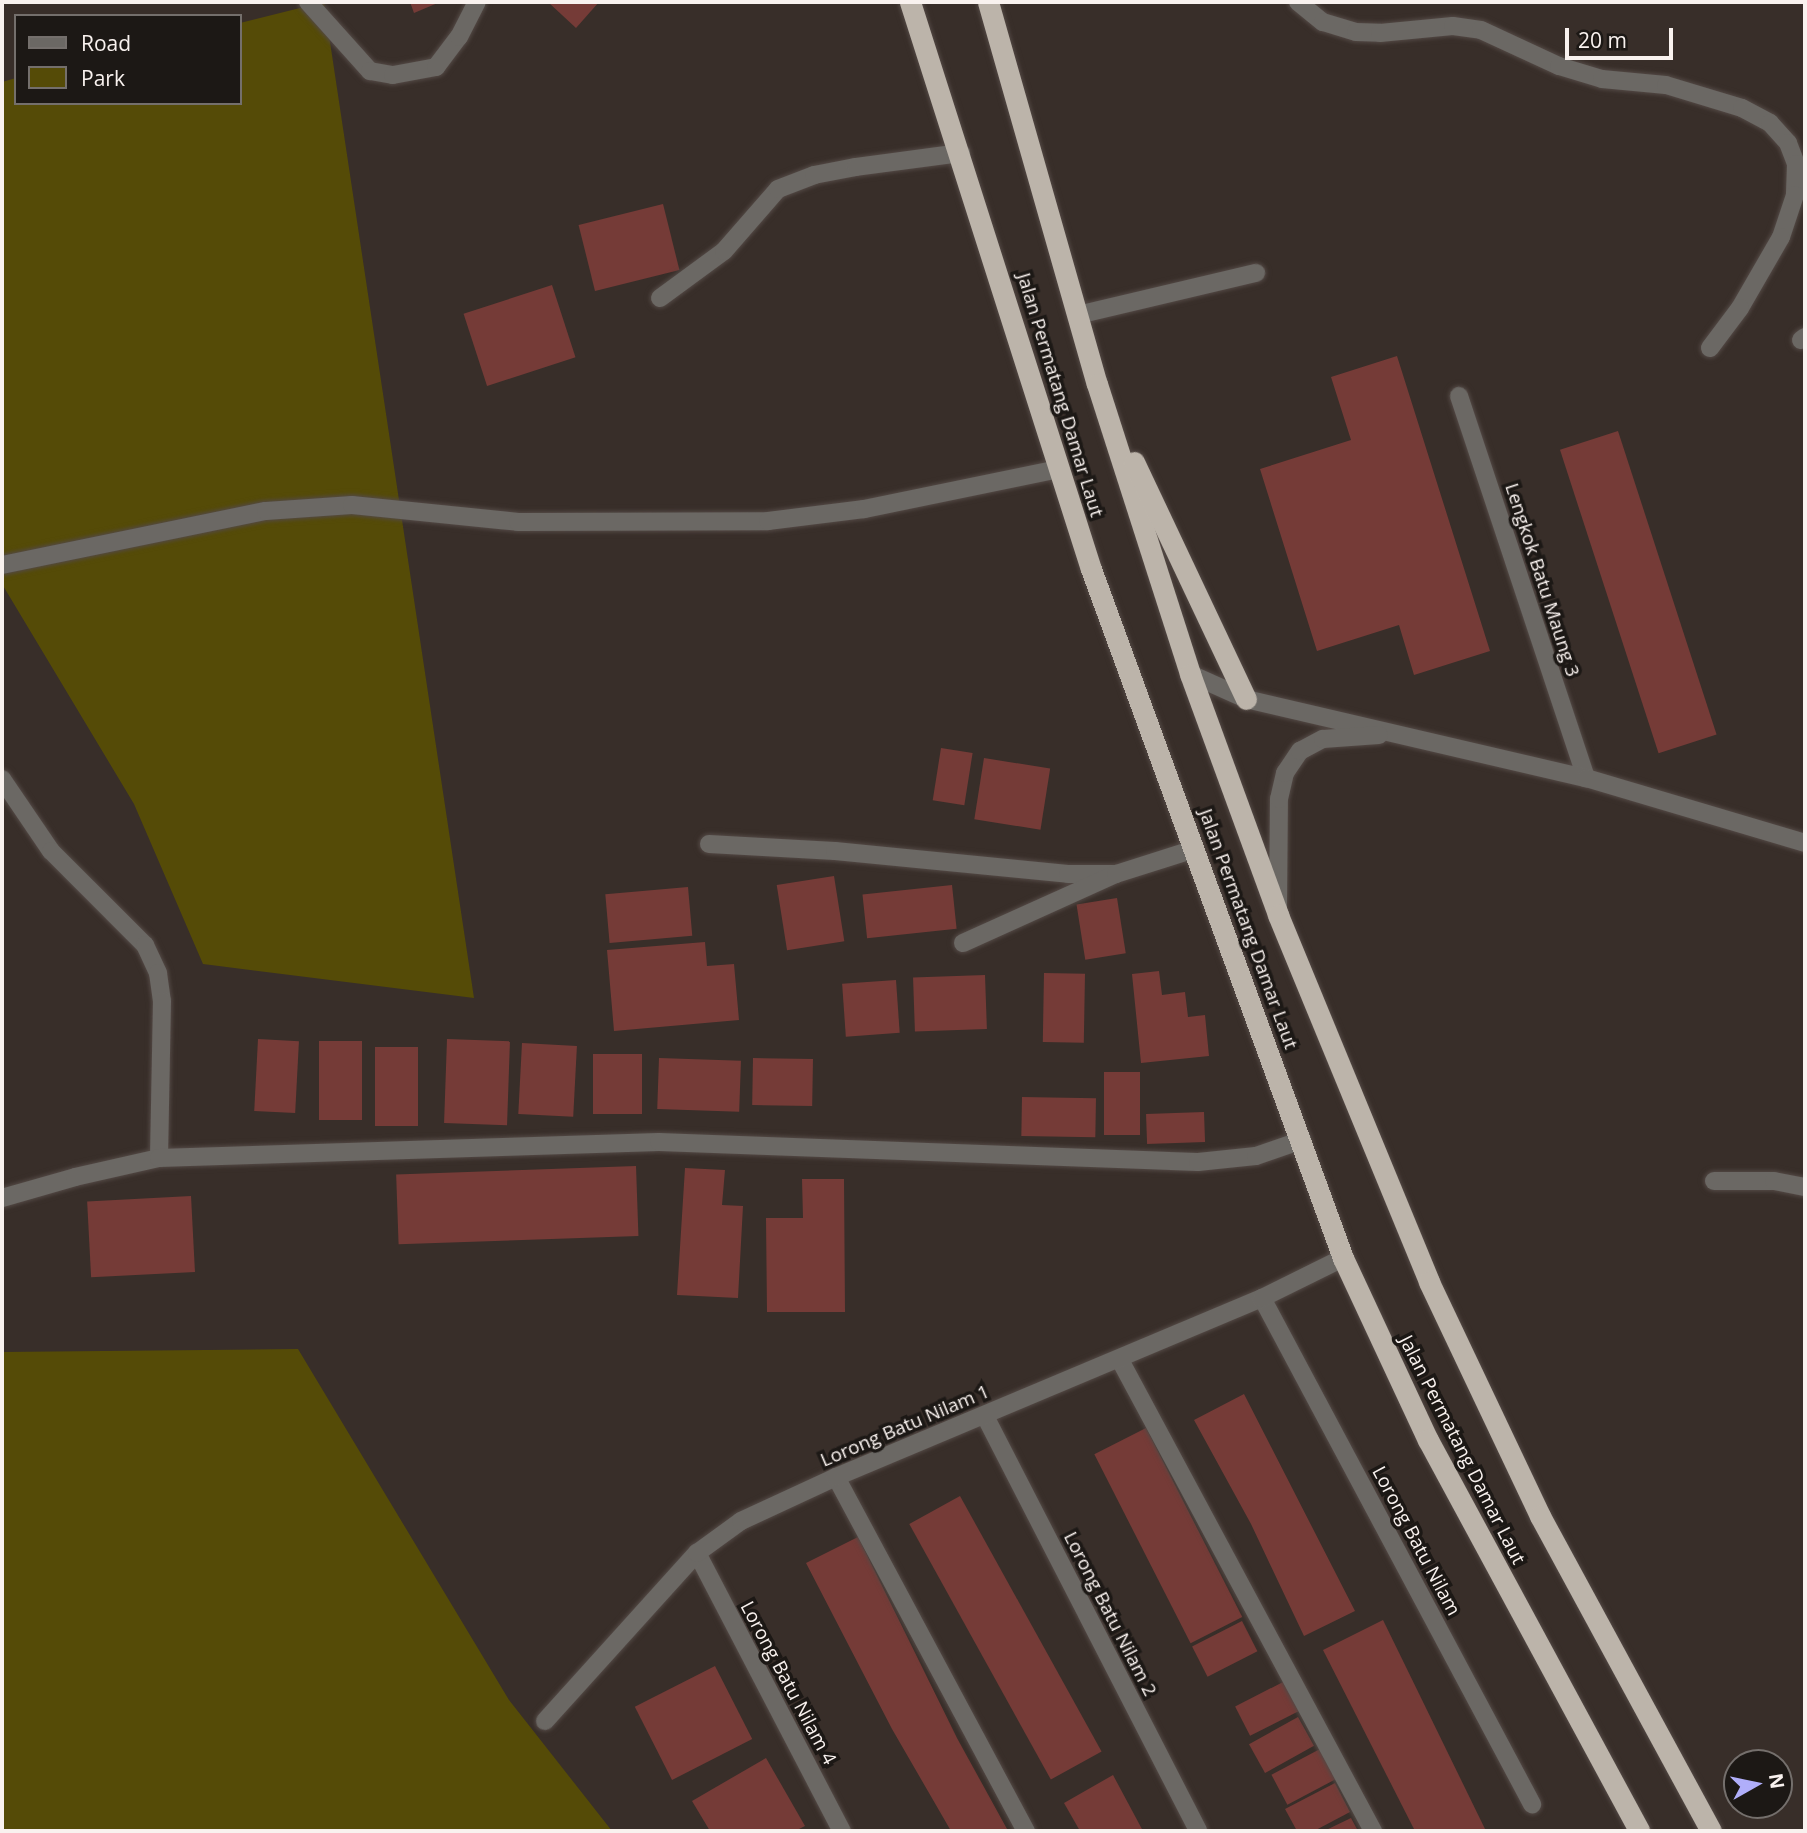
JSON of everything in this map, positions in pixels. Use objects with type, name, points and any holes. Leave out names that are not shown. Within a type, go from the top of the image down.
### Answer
[{"type":"highway","name":"Jalan Permatang Damar Laut","points":[[910,2],[961,152],[1091,569],[1343,1258],[1428,1440],[1639,1831]]},
{"type":"highway","name":"Jalan Permatang Damar Laut","points":[[988,2],[1097,384],[1190,674],[1278,915],[1429,1282],[1540,1516],[1711,1831]]},
{"type":"highway","points":[[1097,384],[1246,699]]},
{"type":"street","points":[[308,2],[370,71],[393,75],[436,67],[459,37],[477,2]]},
{"type":"street","points":[[1298,2],[1323,22],[1356,32],[1380,33],[1453,26],[1481,30],[1559,66],[1602,79],[1666,85],[1742,108],[1770,123],[1788,143],[1796,164],[1795,195],[1781,237],[1741,307],[1710,348]]},
{"type":"street","points":[[660,298],[724,250],[778,189],[835,171],[961,152]]},
{"type":"street","points":[[1078,314],[1256,274]]},
{"type":"street","name":"Lengkok Batu Maung 3","points":[[1459,396],[1586,778]]},
{"type":"street","points":[[2,565],[266,511],[352,505],[518,522],[768,521],[864,509],[1059,469]]},
{"type":"street","points":[[1190,674],[1246,699],[1586,778],[1805,843]]},
{"type":"street","points":[[1278,915],[1279,799],[1285,773],[1300,751],[1323,738],[1400,734]]},
{"type":"street","points":[[2,779],[51,851],[145,945],[158,973],[162,1001],[159,1158]]},
{"type":"street","points":[[709,844],[835,851],[1068,874],[1116,874]]},
{"type":"street","points":[[963,943],[1116,874],[1195,849]]},
{"type":"street","points":[[2,1198],[75,1177],[159,1158],[659,1142],[1198,1162],[1256,1156],[1302,1140]]},
{"type":"street","points":[[1714,1181],[1774,1181],[1805,1187]]},
{"type":"street","name":"Lorong Batu Nilam 1","points":[[545,1721],[697,1553],[741,1521],[836,1477],[1120,1360],[1262,1298],[1343,1258]]},
{"type":"street","name":"Lorong Batu Nilam","points":[[1262,1298],[1532,1804]]},
{"type":"street","points":[[1120,1360],[1373,1831]]},
{"type":"street","name":"Lorong Batu Nilam 2","points":[[985,1416],[1198,1831]]},
{"type":"street","points":[[836,1477],[1026,1831]]},
{"type":"street","name":"Lorong Batu Nilam 4","points":[[697,1553],[842,1831]]},
{"type":"green space","points":[[324,2],[474,998],[203,964],[134,804],[2,584],[2,82],[14,79],[14,105],[242,105],[242,22]]},
{"type":"green space","points":[[298,1349],[509,1700],[612,1831],[2,1831],[2,1352]]},
{"type":"building","points":[[410,2],[440,2],[414,13]]},
{"type":"building","points":[[548,2],[599,2],[576,28]]},
{"type":"building","points":[[663,204],[679,270],[595,291],[579,225]]},
{"type":"building","points":[[552,285],[575,357],[487,386],[464,314]]},
{"type":"building","points":[[1397,356],[1490,651],[1414,675],[1399,625],[1317,651],[1260,469],[1351,440],[1331,377]]},
{"type":"building","points":[[1618,431],[1717,734],[1659,753],[1560,450]]},
{"type":"building","points":[[941,748],[973,753],[964,805],[933,800]]},
{"type":"building","points":[[984,758],[1050,768],[1040,830],[974,819]]},
{"type":"building","points":[[834,876],[844,941],[787,950],[777,885]]},
{"type":"building","points":[[952,885],[957,929],[867,938],[862,894]]},
{"type":"building","points":[[688,887],[692,936],[610,943],[605,894]]},
{"type":"building","points":[[1117,898],[1126,953],[1085,960],[1077,904]]},
{"type":"building","points":[[705,942],[707,966],[734,964],[739,1020],[614,1031],[607,950]]},
{"type":"building","points":[[1159,971],[1162,995],[1185,992],[1188,1017],[1205,1015],[1209,1056],[1141,1063],[1132,974]]},
{"type":"building","points":[[1044,973],[1085,974],[1084,1043],[1043,1042]]},
{"type":"building","points":[[985,975],[987,1029],[915,1031],[913,978]]},
{"type":"building","points":[[896,980],[900,1033],[846,1037],[842,984]]},
{"type":"building","points":[[258,1039],[299,1041],[295,1113],[254,1111]]},
{"type":"building","points":[[447,1039],[510,1041],[507,1125],[444,1123]]},
{"type":"building","points":[[319,1041],[362,1041],[362,1120],[319,1120]]},
{"type":"building","points":[[522,1043],[577,1046],[573,1117],[518,1114]]},
{"type":"building","points":[[375,1047],[418,1047],[418,1126],[375,1126]]},
{"type":"building","points":[[593,1054],[642,1054],[642,1114],[593,1114]]},
{"type":"building","points":[[659,1058],[741,1061],[739,1112],[657,1109]]},
{"type":"building","points":[[753,1058],[813,1059],[812,1106],[752,1105]]},
{"type":"building","points":[[1104,1072],[1140,1072],[1140,1135],[1104,1135]]},
{"type":"building","points":[[1022,1097],[1096,1098],[1095,1137],[1021,1136]]},
{"type":"building","points":[[1204,1112],[1205,1142],[1147,1144],[1146,1114]]},
{"type":"building","points":[[636,1166],[638,1236],[399,1244],[396,1174]]},
{"type":"building","points":[[685,1168],[725,1170],[722,1205],[743,1206],[738,1298],[677,1295]]},
{"type":"building","points":[[802,1179],[844,1179],[845,1312],[767,1312],[766,1218],[803,1218]]},
{"type":"building","points":[[191,1196],[195,1272],[91,1277],[87,1201]]},
{"type":"building","points":[[1244,1394],[1355,1611],[1304,1636],[1251,1524],[1194,1420]]},
{"type":"building","points":[[1146,1428],[1242,1617],[1191,1643],[1094,1454]]},
{"type":"building","points":[[960,1496],[1102,1751],[1051,1780],[909,1524]]},
{"type":"building","points":[[858,1537],[957,1738],[1007,1829],[951,1831],[892,1729],[806,1563]]},
{"type":"building","points":[[1383,1620],[1486,1831],[1415,1831],[1323,1650]]},
{"type":"building","points":[[1242,1621],[1257,1651],[1208,1677],[1192,1646]]},
{"type":"building","points":[[715,1666],[752,1739],[672,1780],[635,1707]]},
{"type":"building","points":[[1285,1681],[1300,1710],[1250,1736],[1235,1706]]},
{"type":"building","points":[[1298,1717],[1314,1746],[1265,1773],[1249,1744]]},
{"type":"building","points":[[1320,1749],[1336,1779],[1287,1805],[1271,1775]]},
{"type":"building","points":[[766,1758],[805,1826],[795,1831],[710,1831],[692,1801]]},
{"type":"building","points":[[1113,1775],[1143,1831],[1080,1831],[1064,1803]]},
{"type":"building","points":[[1335,1783],[1350,1812],[1314,1831],[1297,1831],[1285,1809]]},
{"type":"building","points":[[1351,1818],[1358,1831],[1324,1831]]}]
